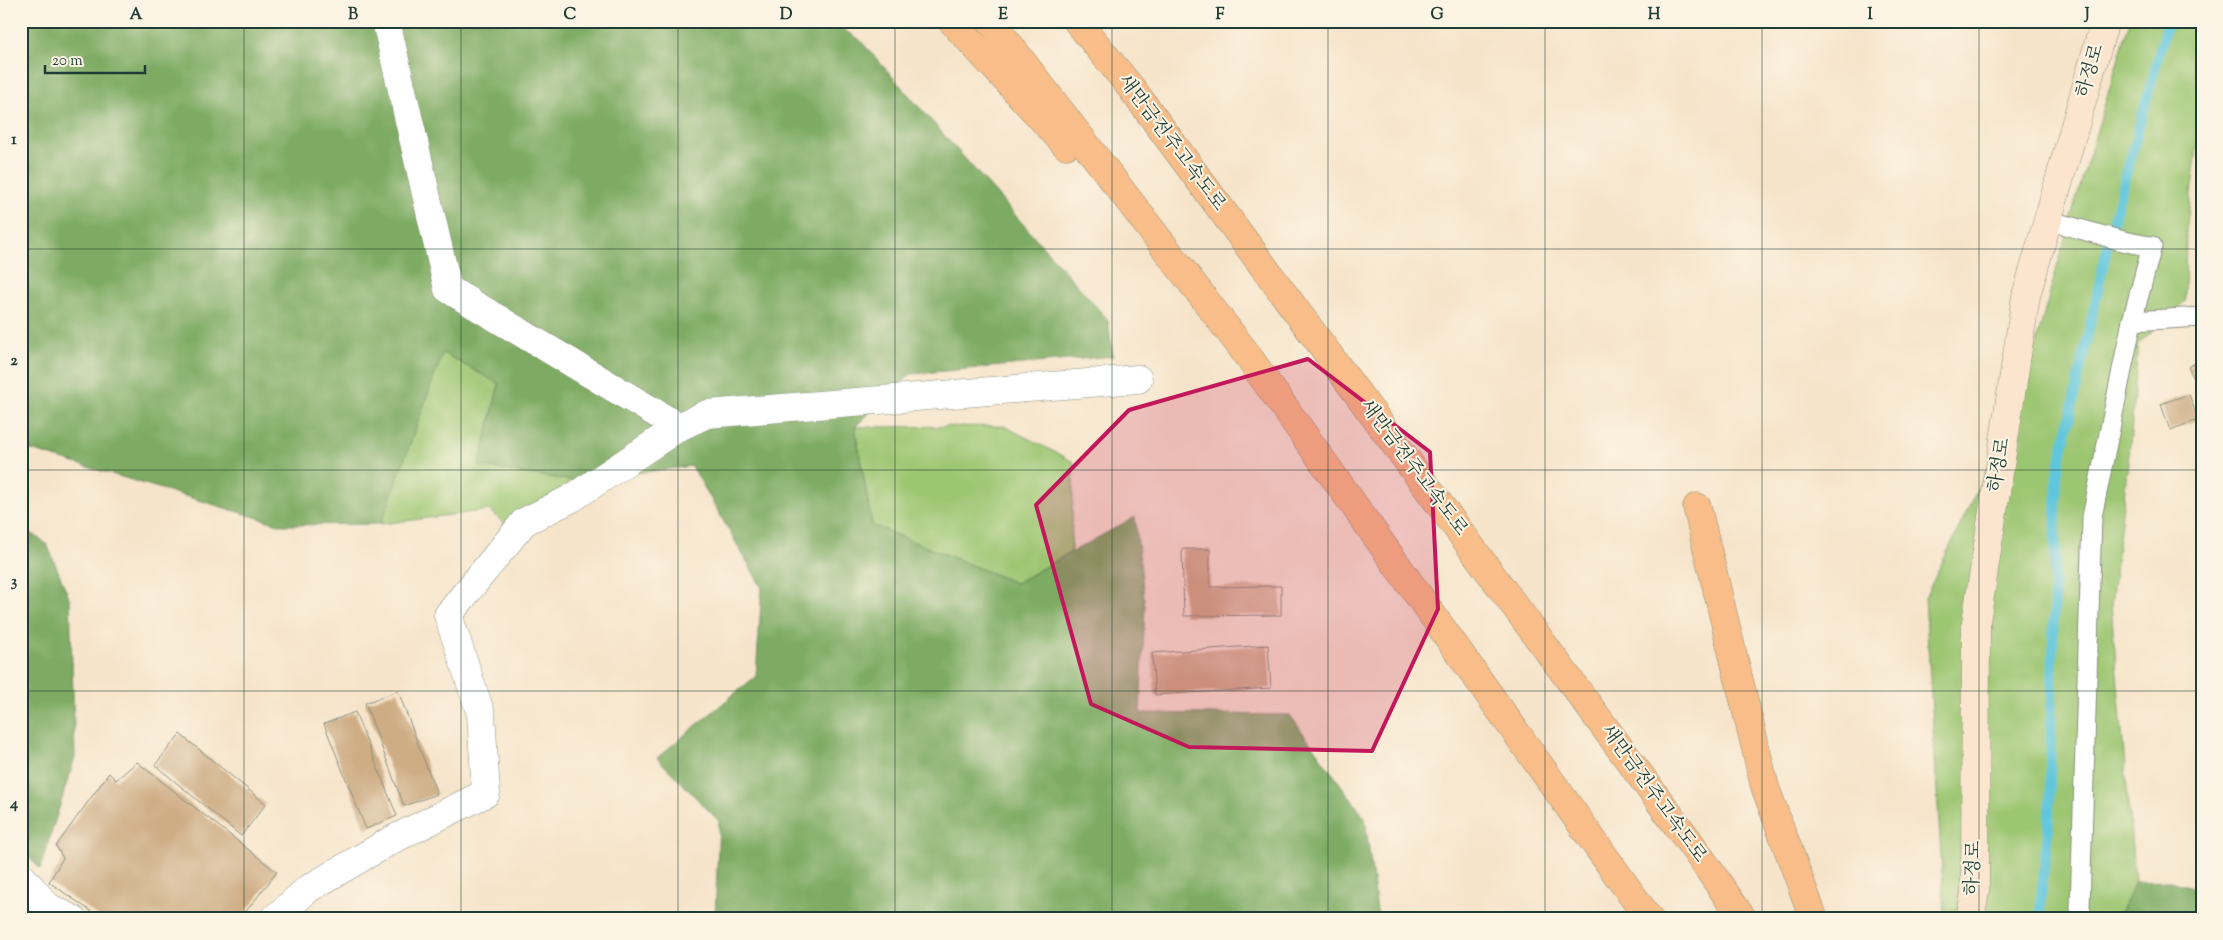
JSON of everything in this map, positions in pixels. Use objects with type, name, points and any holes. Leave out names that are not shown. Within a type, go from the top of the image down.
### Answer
[{"type":"highway","points":[[952,21],[1185,274]]},
{"type":"highway","points":[[991,21],[1242,348],[1650,919]]},
{"type":"highway","name":"새만금전주고속도로","points":[[1077,21],[1132,89],[1685,836],[1743,919]]},
{"type":"highway","points":[[1696,507],[1765,787],[1814,919]]},
{"type":"street","points":[[386,21],[448,289],[679,427]]},
{"type":"street","name":"하정로","points":[[1970,919],[1975,892],[1976,622],[2026,296],[2105,21]]},
{"type":"street","points":[[274,919],[316,884],[390,840],[486,793],[481,714],[448,615],[524,522],[572,498],[679,427],[706,414],[1138,379]]},
{"type":"street","points":[[21,876],[40,913],[72,919]]},
{"type":"lane","points":[[2048,221],[2084,228],[2135,244],[2152,246],[2132,321],[2092,517],[2080,908],[2083,919]]},
{"type":"lane","points":[[2132,321],[2202,317]]},
{"type":"highlighted area","points":[[1308,359],[1430,452],[1438,609],[1372,751],[1189,747],[1091,704],[1036,505],[1129,410]]},
{"type":"green space","points":[[21,21],[828,21],[859,39],[1108,320],[1113,356],[911,374],[855,427],[872,525],[1016,583],[1135,517],[1145,607],[1140,713],[1290,715],[1365,818],[1378,919],[715,919],[719,821],[657,758],[756,676],[762,588],[692,466],[574,481],[479,466],[499,384],[443,353],[381,524],[282,525],[21,447]]},
{"type":"green space","points":[[2130,21],[2202,21],[2202,112],[2186,231],[2185,301],[2138,344],[2130,446],[2111,605],[2135,882],[2117,919],[1945,919],[1925,598],[2020,401],[2074,206]]},
{"type":"green space","points":[[442,352],[499,384],[479,466],[574,481],[507,527],[490,510],[381,524]]},
{"type":"green space","points":[[1004,426],[1074,462],[1071,552],[1016,583],[872,525],[855,427]]},
{"type":"green space","points":[[21,527],[47,544],[70,600],[75,757],[40,869],[21,848]]},
{"type":"green space","points":[[2171,881],[2202,890],[2202,919],[2117,919],[2135,882]]},
{"type":"building","points":[[2202,359],[2202,394],[2188,367]]},
{"type":"building","points":[[2189,394],[2198,420],[2170,430],[2161,404]]},
{"type":"building","points":[[1182,549],[1210,549],[1210,587],[1281,586],[1281,615],[1184,616]]},
{"type":"building","points":[[1268,645],[1271,688],[1155,695],[1152,653]]},
{"type":"building","points":[[398,691],[437,794],[404,806],[365,703]]},
{"type":"building","points":[[355,712],[397,816],[366,829],[324,724]]},
{"type":"building","points":[[180,734],[266,804],[241,836],[155,765]]},
{"type":"building","points":[[137,762],[277,872],[240,919],[102,919],[49,882],[63,858],[56,846],[109,773],[116,780]]},
{"type":"waterway","points":[[2039,919],[2049,820],[2057,475],[2112,226],[2168,21]]}]
